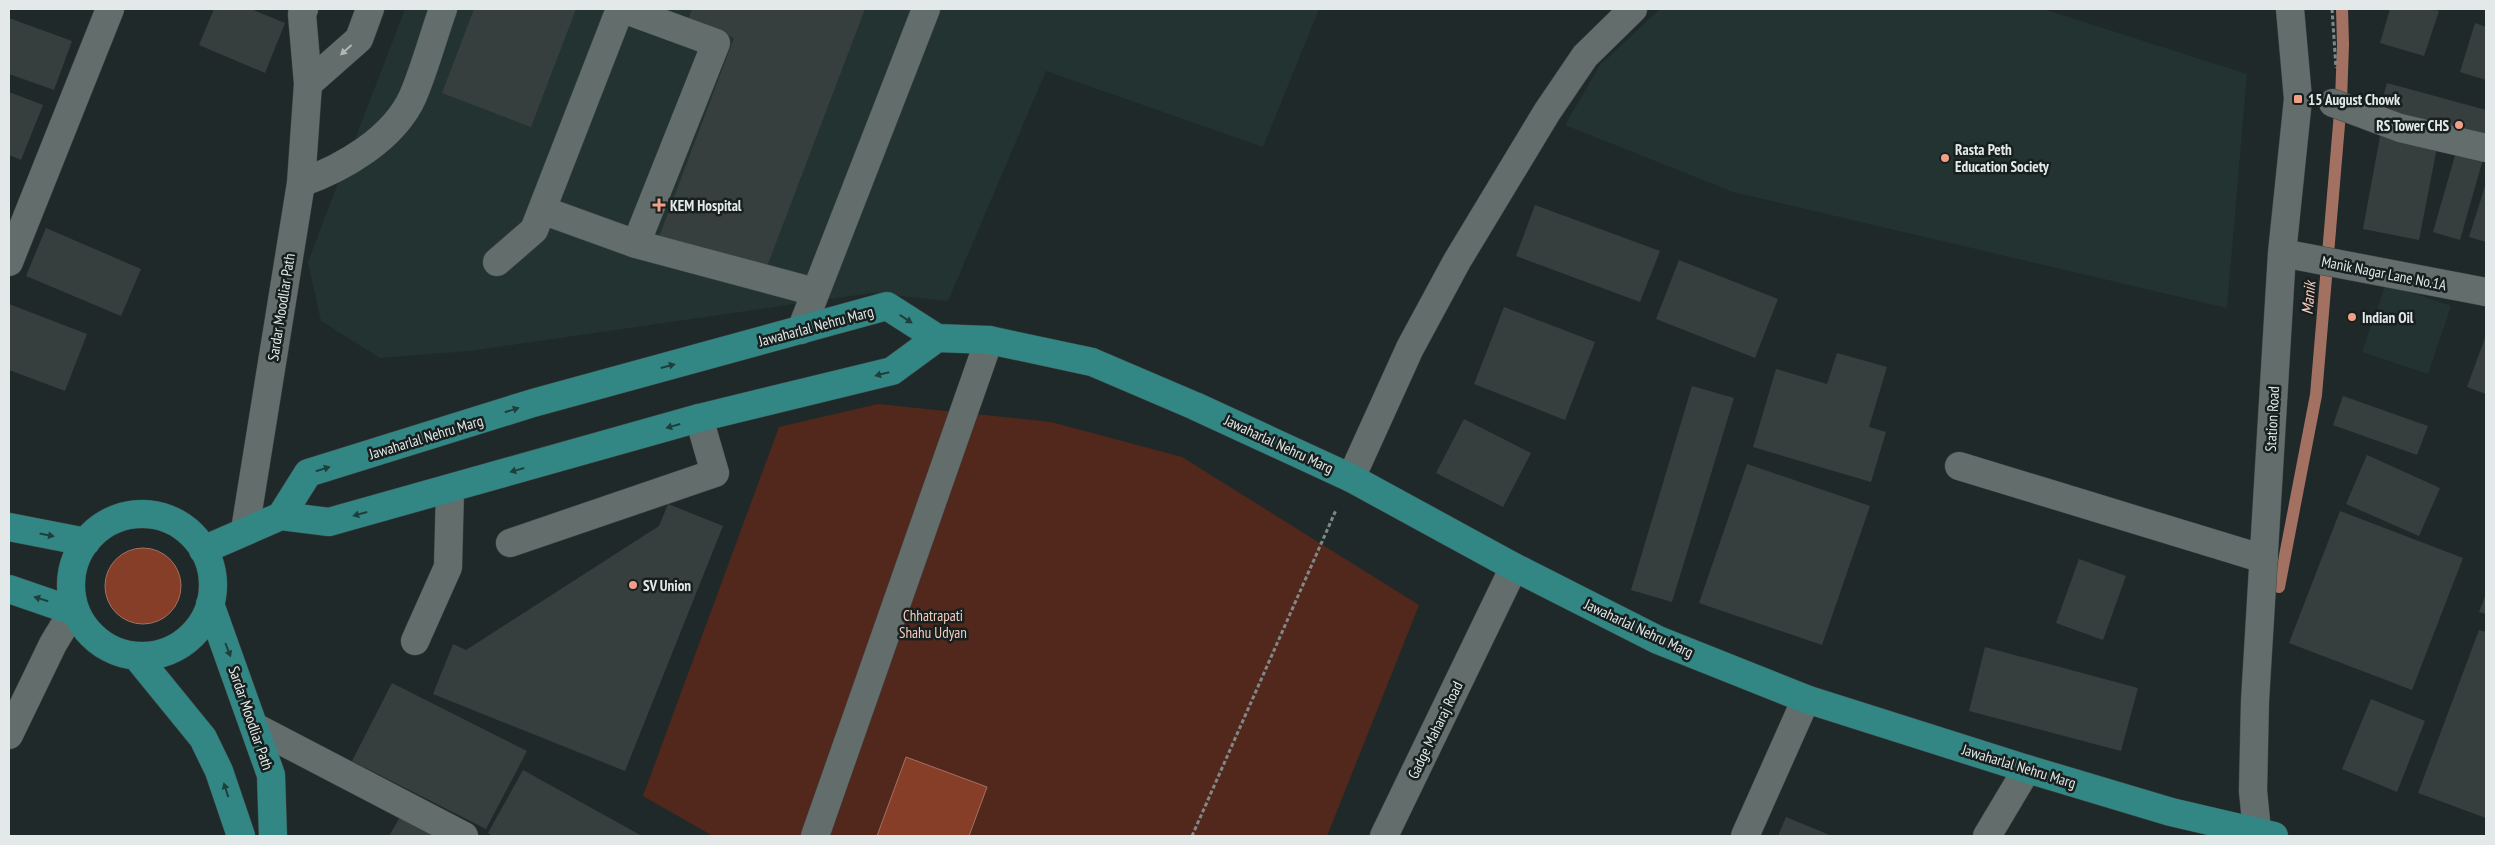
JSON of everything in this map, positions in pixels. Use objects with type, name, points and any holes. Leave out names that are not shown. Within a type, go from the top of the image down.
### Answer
[{"type":"main road","name":"Jawaharlal Nehru Marg","points":[[280,516],[308,473],[533,403],[887,306],[937,338],[989,340],[1092,362],[1195,406],[1351,478],[1514,567],[1658,640],[1806,699],[2027,769],[2171,812],[2265,834]]},
{"type":"main road","points":[[203,550],[280,516],[329,522],[450,493],[699,418],[892,371],[937,338]]},
{"type":"main road","points":[[133,514],[160,516],[185,529],[203,550],[212,576],[210,604],[198,629],[177,647],[164,653],[137,657],[116,652],[98,642],[88,633],[73,611],[71,580],[73,567],[86,542],[95,532],[113,521],[133,514]]},
{"type":"main road","points":[[9,527],[86,542]]},
{"type":"main road","points":[[9,589],[73,611]]},
{"type":"main road","name":"Sardar Moodliar Path","points":[[210,604],[271,775],[273,834]]},
{"type":"main road","points":[[137,657],[203,738],[220,771],[241,836]]},
{"type":"street","points":[[9,262],[110,9]]},
{"type":"street","name":"Sardar Moodliar Path","points":[[245,530],[301,183],[308,84],[302,14],[304,9]]},
{"type":"street","points":[[308,84],[358,39],[370,9]]},
{"type":"street","points":[[301,183],[329,173],[384,137],[412,97],[443,9]]},
{"type":"street","points":[[498,262],[534,230],[621,9],[716,42],[636,244]]},
{"type":"street","points":[[801,330],[926,9]]},
{"type":"street","points":[[1351,478],[1410,348],[1457,261],[1547,112],[1585,56],[1633,9]]},
{"type":"street","name":"Station Road","points":[[2265,834],[2253,760],[2282,253],[2298,99],[2290,9]]},
{"type":"street","points":[[2338,105],[2400,128],[2486,148]]},
{"type":"street","points":[[542,210],[636,244],[816,292]]},
{"type":"street","name":"Manik Nagar Lane No.1A","points":[[2282,253],[2486,292]]},
{"type":"street","points":[[815,836],[989,340]]},
{"type":"street","points":[[510,544],[715,473],[699,418]]},
{"type":"street","points":[[1959,466],[2264,559]]},
{"type":"street","points":[[415,641],[448,567],[450,493]]},
{"type":"street","name":"Gadge Maharaj Road","points":[[1384,836],[1514,567]]},
{"type":"street","points":[[9,734],[53,644],[73,611]]},
{"type":"street","points":[[1745,836],[1806,699]]},
{"type":"street","points":[[255,727],[464,836]]},
{"type":"street","points":[[1993,826],[2027,769]]},
{"type":"path","points":[[1192,836],[1351,478]]},
{"type":"shaded area","name":"KEM Hospital","points":[[405,9],[1319,9],[1263,147],[1046,71],[948,301],[872,293],[469,351],[380,358],[321,321],[308,262]]},
{"type":"shaded area","name":"Rasta Peth Education Society","points":[[1660,9],[2043,9],[2247,74],[2227,308],[1733,192],[1565,125],[1600,65]]},
{"type":"shaded area","points":[[2386,284],[2451,306],[2428,374],[2362,352]]},
{"type":"shaded area","points":[[143,548],[158,551],[170,559],[178,571],[181,586],[178,601],[170,613],[158,621],[143,624],[128,621],[116,613],[108,601],[105,586],[108,571],[116,559],[128,551]]},
{"type":"shaded area","points":[[906,757],[987,787],[969,836],[877,836]]},
{"type":"green space","name":"Chhatrapati Shahu Udyan","points":[[878,404],[1051,422],[1182,457],[1419,605],[1327,836],[713,836],[643,796],[779,427]]},
{"type":"building","points":[[214,9],[251,9],[285,23],[265,73],[199,45]]},
{"type":"building","points":[[474,9],[576,9],[531,127],[442,93]]},
{"type":"building","points":[[692,9],[865,9],[763,277],[659,237],[734,38],[688,20]]},
{"type":"building","points":[[2390,9],[2430,9],[2439,11],[2424,56],[2380,43]]},
{"type":"building","points":[[9,18],[72,41],[54,90],[9,74]]},
{"type":"building","points":[[2475,23],[2486,27],[2486,80],[2460,72]]},
{"type":"building","name":"RS Tower CHS","points":[[2387,83],[2486,110],[2486,140],[2379,111]]},
{"type":"building","points":[[9,92],[43,105],[21,160],[9,155]]},
{"type":"building","points":[[2381,131],[2438,142],[2419,240],[2363,229]]},
{"type":"building","points":[[2458,145],[2485,152],[2460,240],[2433,232]]},
{"type":"building","points":[[2486,183],[2486,242],[2469,237]]},
{"type":"building","points":[[1535,205],[1660,251],[1640,302],[1516,256]]},
{"type":"building","points":[[46,228],[141,269],[121,316],[26,276]]},
{"type":"building","points":[[1679,260],[1778,299],[1755,358],[1656,319]]},
{"type":"building","points":[[9,304],[87,334],[65,391],[9,370]]},
{"type":"building","points":[[1504,307],[1595,342],[1565,420],[1474,384]]},
{"type":"building","points":[[2486,335],[2486,394],[2467,387]]},
{"type":"building","points":[[1837,353],[1887,367],[1869,427],[1886,432],[1871,482],[1753,447],[1776,369],[1827,384]]},
{"type":"building","points":[[1692,386],[1734,398],[1672,602],[1631,590]]},
{"type":"building","points":[[2343,396],[2428,426],[2417,455],[2333,425]]},
{"type":"building","points":[[1464,419],[1531,453],[1503,507],[1436,473]]},
{"type":"building","points":[[2367,455],[2440,488],[2419,536],[2346,504]]},
{"type":"building","points":[[1747,464],[1870,506],[1822,645],[1699,603]]},
{"type":"building","name":"SV Union","points":[[668,504],[723,526],[625,771],[433,694],[453,644],[466,650],[659,526]]},
{"type":"building","points":[[2340,511],[2463,558],[2412,690],[2289,643]]},
{"type":"building","points":[[2079,559],[2126,576],[2103,640],[2056,623]]},
{"type":"building","points":[[2486,594],[2486,614],[2479,612]]},
{"type":"building","points":[[2479,630],[2486,632],[2486,818],[2418,793]]},
{"type":"building","points":[[1985,647],[2138,688],[2121,751],[1969,711]]},
{"type":"building","points":[[392,683],[527,751],[486,829],[352,761]]},
{"type":"building","points":[[2371,699],[2425,721],[2397,792],[2342,769]]},
{"type":"building","points":[[523,770],[642,836],[493,836],[488,833]]},
{"type":"building","points":[[400,817],[436,836],[389,836]]},
{"type":"building","points":[[1786,817],[1832,836],[1778,836]]},
{"type":"waterway","name":"Manik","points":[[2279,587],[2316,395],[2341,101],[2342,9]]},
{"type":"place","name":"15 August Chowk","points":[[2298,99]]},
{"type":"place","name":"RS Tower CHS","points":[[2459,125]]},
{"type":"place","name":"Rasta Peth Education Society","points":[[1945,158]]},
{"type":"place","name":"KEM Hospital","points":[[659,205]]},
{"type":"place","name":"Indian Oil","points":[[2352,317]]},
{"type":"place","name":"SV Union","points":[[633,585]]}]
